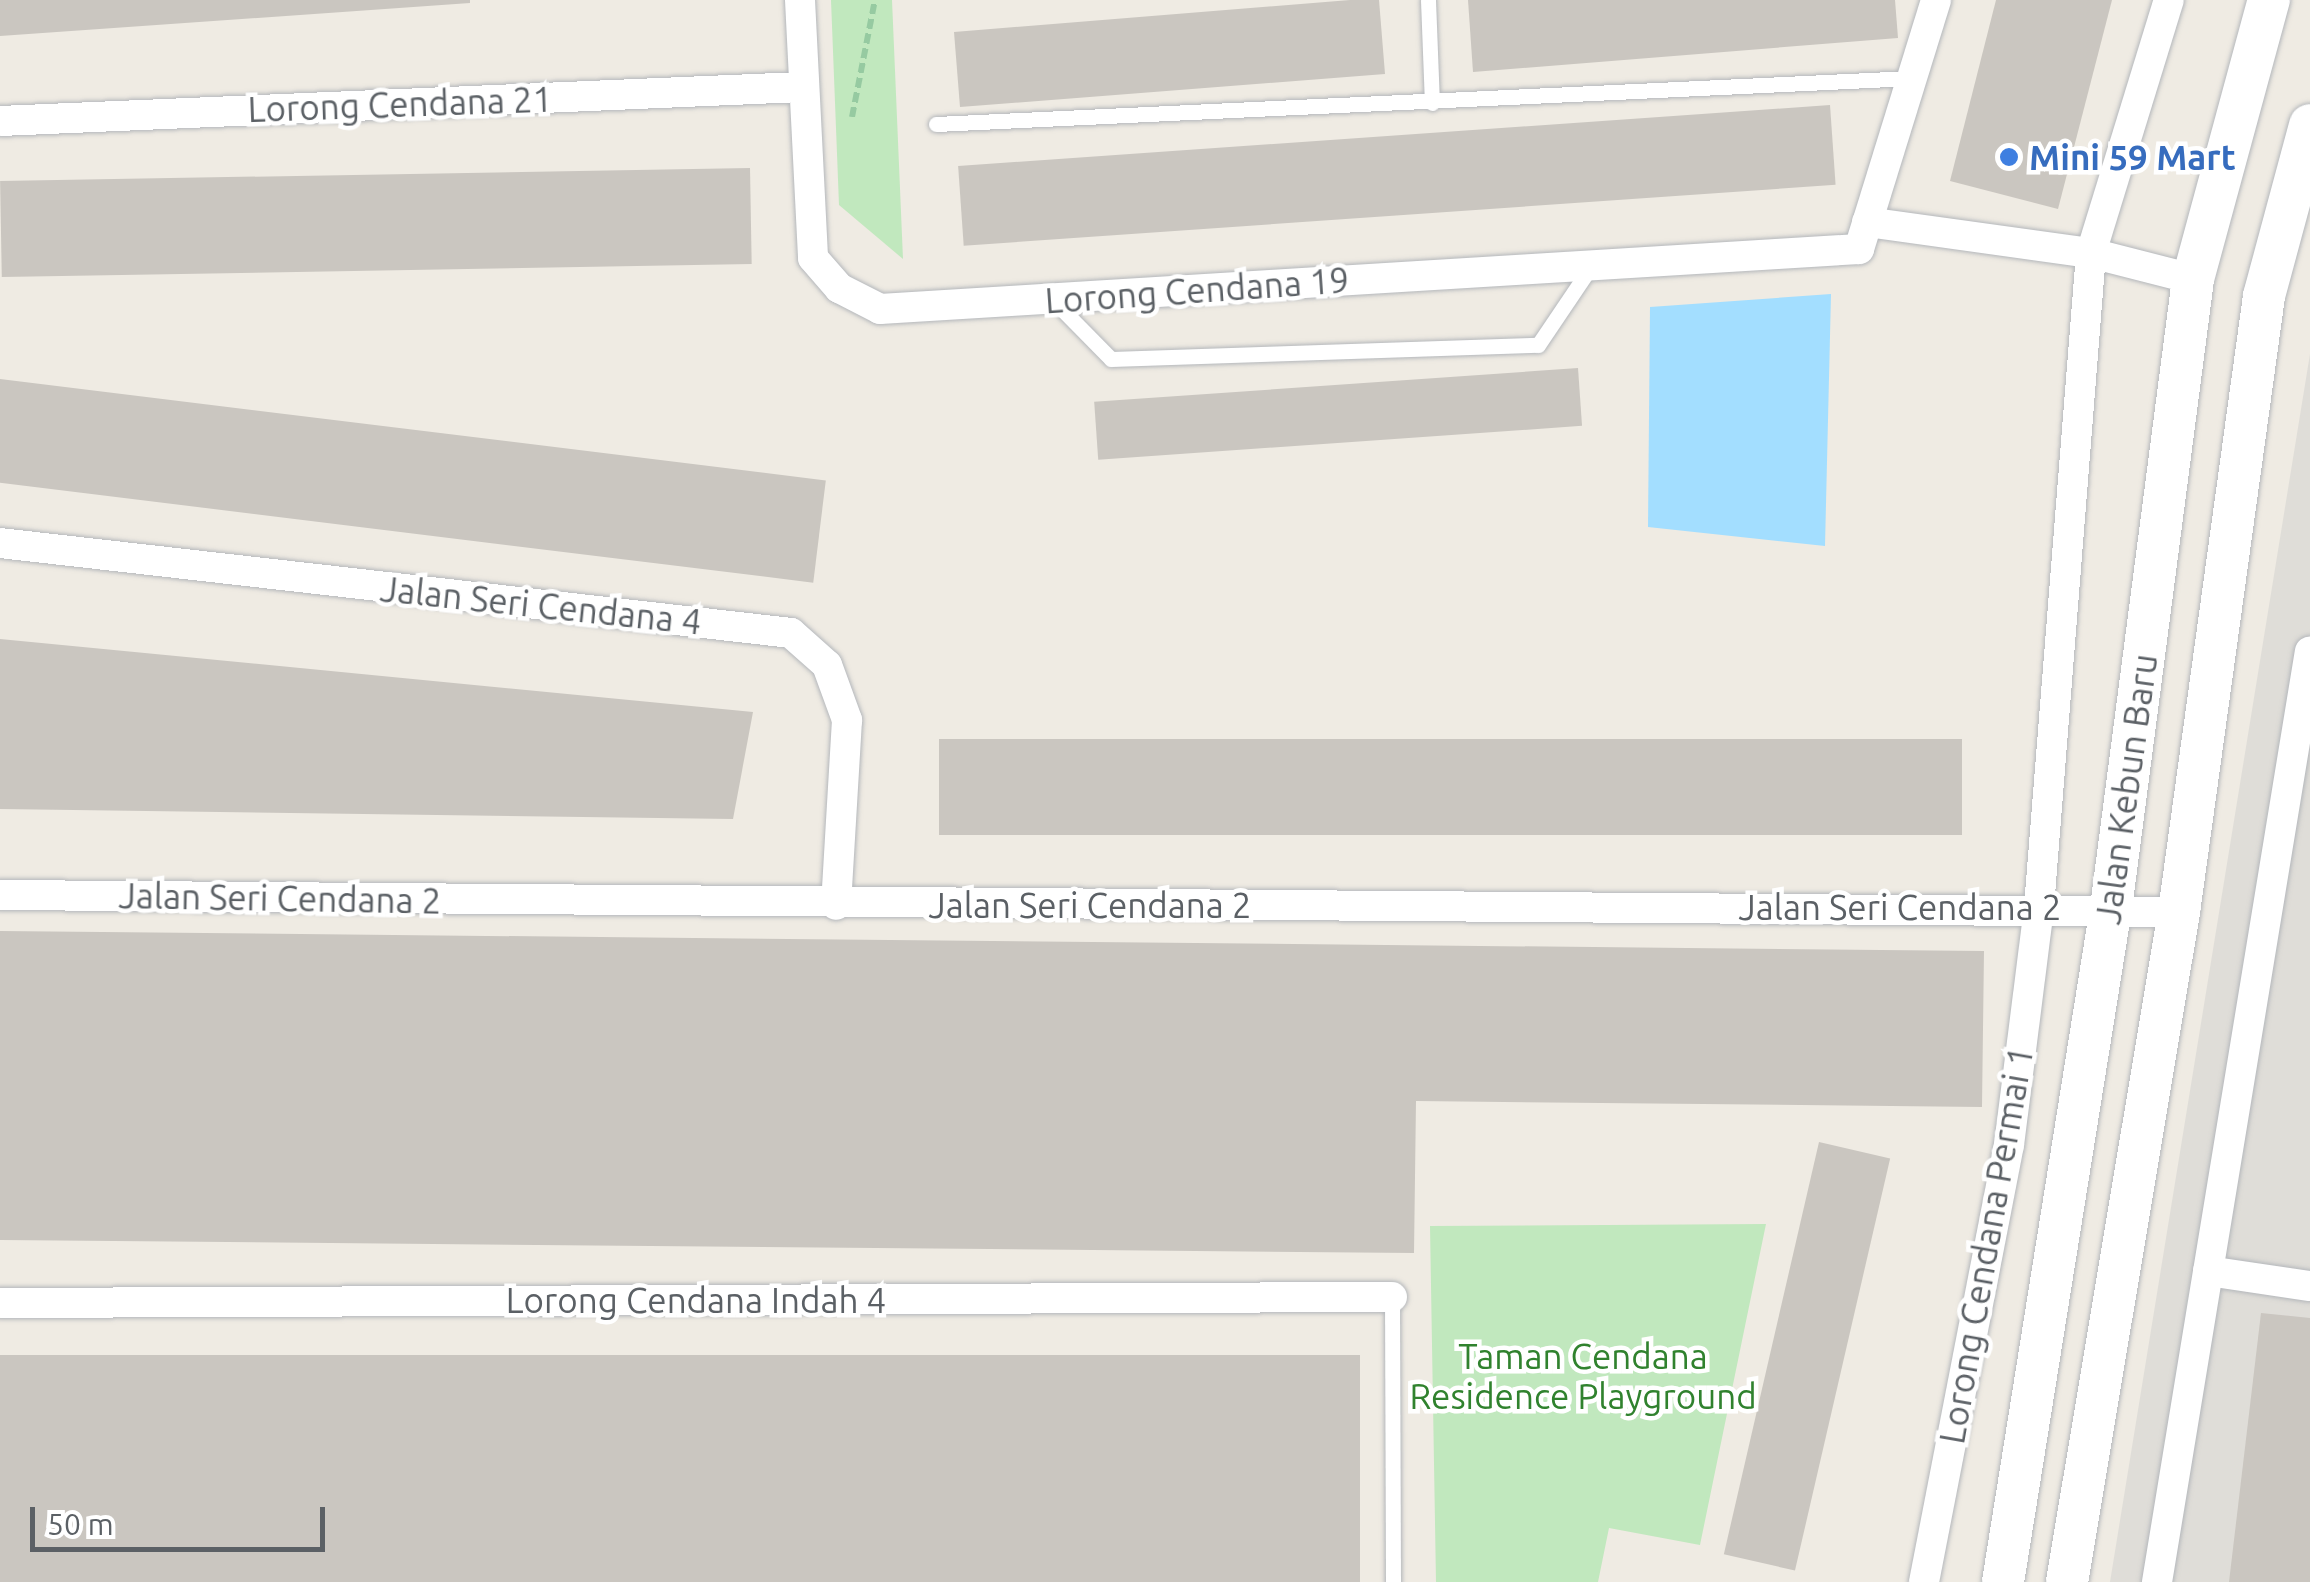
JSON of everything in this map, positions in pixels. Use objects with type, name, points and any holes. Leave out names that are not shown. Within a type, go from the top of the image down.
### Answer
[{"type":"street","name":"Lorong Cendana 19","points":[[800,0],[800,88],[813,258],[838,288],[880,309],[1592,265],[1863,235],[2091,253],[2193,280]]},
{"type":"street","points":[[1863,235],[1936,0]]},
{"type":"street","name":"Lorong Cendana Permai 1","points":[[1924,1582],[2008,1144],[2039,907],[2091,253],[2170,0]]},
{"type":"street","name":"Jalan Kebun Baru","points":[[2003,1582],[2110,908],[2193,280],[2269,0]]},
{"type":"street","name":"Lorong Cendana 21","points":[[0,121],[800,88]]},
{"type":"street","name":"Jalan Kebun Baru","points":[[2067,1582],[2180,912],[2264,296],[2310,125]]},
{"type":"street","name":"Jalan Seri Cendana 4","points":[[0,543],[790,633],[827,665],[848,720],[836,905]]},
{"type":"street","points":[[2157,1582],[2208,1270],[2300,769],[2310,651]]},
{"type":"street","name":"Jalan Seri Cendana 2","points":[[0,895],[836,905],[2039,907],[2180,912]]},
{"type":"street","points":[[2208,1270],[2310,1286]]},
{"type":"street","name":"Lorong Cendana Indah 4","points":[[0,1303],[1392,1297]]},
{"type":"lane","points":[[1428,0],[1432,103]]},
{"type":"lane","points":[[936,124],[1912,78]]},
{"type":"lane","points":[[1052,299],[1111,359],[1538,345],[1592,265]]},
{"type":"lane","points":[[1392,1297],[1393,1582]]},
{"type":"path","points":[[852,117],[875,0]]},
{"type":"shaded area","points":[[2310,354],[2310,1582],[2110,1582]]},
{"type":"green space","points":[[831,0],[892,0],[903,259],[839,205]]},
{"type":"green space","name":"Taman Cendana Residence Playground","points":[[1766,1224],[1700,1545],[1609,1528],[1598,1582],[1436,1582],[1430,1226]]},
{"type":"water","points":[[1831,294],[1825,546],[1648,527],[1650,307]]},
{"type":"building","points":[[0,0],[470,0],[470,3],[0,36]]},
{"type":"building","points":[[1379,0],[1385,74],[960,107],[954,32]]},
{"type":"building","points":[[1468,0],[1895,0],[1898,38],[1473,72]]},
{"type":"building","points":[[1996,0],[2112,0],[2058,209],[1950,181]]},
{"type":"building","points":[[1830,105],[1836,185],[964,246],[958,166]]},
{"type":"building","points":[[750,168],[752,264],[2,277],[0,181]]},
{"type":"building","points":[[1578,368],[1582,426],[1098,460],[1094,402]]},
{"type":"building","points":[[0,379],[826,480],[813,583],[0,483]]},
{"type":"building","points":[[0,639],[753,712],[733,819],[0,809]]},
{"type":"building","points":[[939,739],[1962,739],[1962,835],[939,835]]},
{"type":"building","points":[[0,931],[1984,951],[1982,1107],[1416,1101],[1414,1253],[0,1240]]},
{"type":"building","points":[[1819,1142],[1890,1158],[1795,1571],[1724,1554]]},
{"type":"building","points":[[2261,1313],[2310,1318],[2310,1582],[2229,1582]]},
{"type":"building","points":[[0,1355],[1360,1355],[1360,1582],[0,1582]]},
{"type":"place","name":"Mini 59 Mart","points":[[2009,157]]}]
